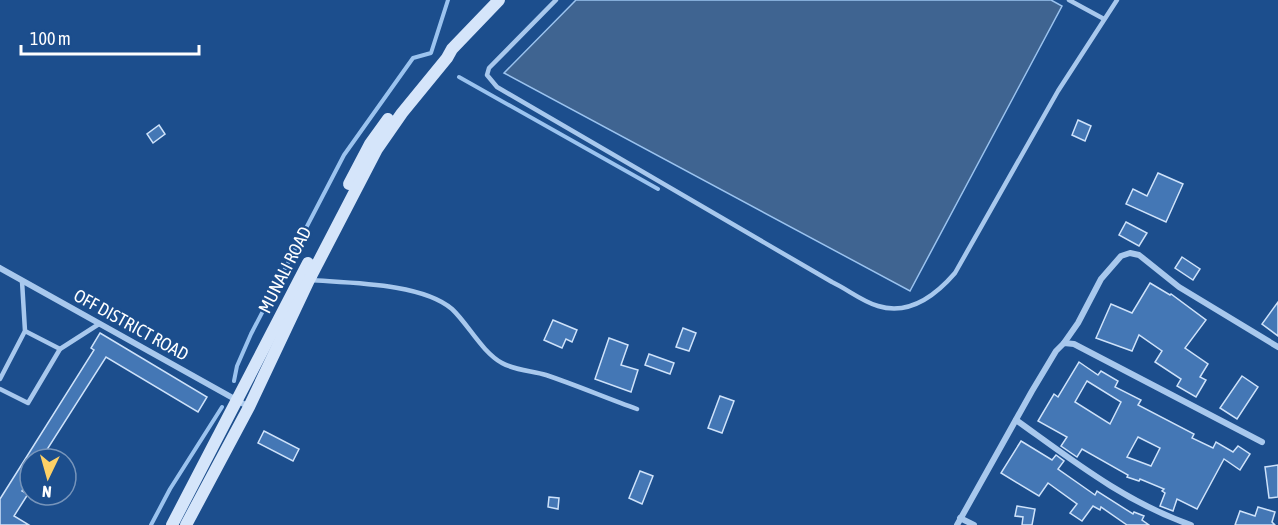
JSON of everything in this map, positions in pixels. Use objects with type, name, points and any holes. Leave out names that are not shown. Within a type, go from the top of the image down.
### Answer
[{"type":"main road","name":"MUNALI ROAD","points":[[172,525],[243,404],[377,149],[452,49],[499,0]]},
{"type":"main road","name":"MUNALI ROAD","points":[[186,525],[370,144],[440,53],[452,49]]},
{"type":"street","points":[[957,525],[1056,351],[1078,322],[1101,279],[1121,256],[1139,255],[1179,286],[1278,347]]},
{"type":"street","name":"OFF DISTRICT ROAD","points":[[0,268],[243,404]]},
{"type":"street","points":[[1064,343],[1074,344],[1262,442]]},
{"type":"street","points":[[1016,420],[1076,465],[1124,495],[1191,525]]},
{"type":"street","points":[[960,518],[974,525]]},
{"type":"lane","points":[[556,0],[489,68],[487,75],[497,87],[832,282],[878,306],[898,308],[922,303],[941,289],[955,273],[1058,91],[1117,0]]},
{"type":"lane","points":[[1069,0],[1104,19]]},
{"type":"lane","points":[[309,280],[375,285],[424,293],[446,304],[490,353],[502,363],[547,376],[637,408]]},
{"type":"lane","points":[[0,379],[25,331],[22,281]]},
{"type":"lane","points":[[0,389],[28,404],[60,349],[99,324]]},
{"type":"lane","points":[[25,331],[60,349]]},
{"type":"water","points":[[576,0],[1051,0],[1062,6],[910,291],[504,73]]},
{"type":"building","points":[[1078,120],[1091,126],[1085,141],[1072,135]]},
{"type":"building","points":[[159,125],[165,134],[153,143],[147,134]]},
{"type":"building","points":[[1158,173],[1183,184],[1166,222],[1126,204],[1133,189],[1147,196]]},
{"type":"building","points":[[1126,222],[1147,233],[1139,246],[1119,235]]},
{"type":"building","points":[[1182,257],[1200,269],[1193,280],[1175,268]]},
{"type":"building","points":[[1150,283],[1171,294],[1206,320],[1185,348],[1208,364],[1200,377],[1206,380],[1196,397],[1177,386],[1181,379],[1155,362],[1162,351],[1139,335],[1132,351],[1096,338],[1111,304],[1132,313]]},
{"type":"building","points":[[1278,302],[1278,336],[1262,324]]},
{"type":"building","points":[[553,320],[577,330],[572,342],[566,339],[562,348],[544,340]]},
{"type":"building","points":[[683,328],[696,333],[689,351],[676,347]]},
{"type":"building","points":[[100,333],[207,397],[198,412],[106,357],[49,447],[33,447],[94,350],[91,348]]},
{"type":"building","points":[[609,338],[628,345],[621,365],[638,370],[631,392],[595,379]]},
{"type":"building","points":[[649,354],[674,363],[670,374],[645,365]]},
{"type":"building","points":[[1079,362],[1098,375],[1101,371],[1118,381],[1115,387],[1141,400],[1138,405],[1194,434],[1192,438],[1213,448],[1216,442],[1233,452],[1238,446],[1250,454],[1240,470],[1224,459],[1197,509],[1177,499],[1173,511],[1160,506],[1165,493],[1162,491],[1164,489],[1140,479],[1139,481],[1127,477],[1128,475],[1082,449],[1077,457],[1061,446],[1067,437],[1038,421],[1054,394],[1058,397]],"holes":[[[1087,381],[1121,402],[1110,424],[1075,402]],[[1138,437],[1160,448],[1151,466],[1127,457]]]},
{"type":"building","points":[[1242,376],[1258,387],[1237,419],[1220,408]]},
{"type":"building","points":[[720,396],[734,401],[722,433],[708,428]]},
{"type":"building","points":[[264,431],[299,449],[293,461],[258,443]]},
{"type":"building","points":[[1021,441],[1052,460],[1056,455],[1064,461],[1058,469],[1095,495],[1097,491],[1133,514],[1134,512],[1144,516],[1142,520],[1149,525],[1127,525],[1101,507],[1100,510],[1093,506],[1082,521],[1070,513],[1077,504],[1048,483],[1039,496],[1001,473]]},
{"type":"building","points":[[1278,465],[1278,497],[1269,498],[1265,467]]},
{"type":"building","points":[[18,470],[20,507],[14,516],[29,525],[0,525],[0,499]]},
{"type":"building","points":[[640,471],[653,476],[642,504],[629,498]]},
{"type":"building","points":[[549,497],[559,498],[558,509],[548,507]]},
{"type":"building","points":[[1017,506],[1035,509],[1032,525],[1022,525],[1023,517],[1015,516]]},
{"type":"building","points":[[1258,507],[1275,512],[1272,522],[1275,525],[1235,525],[1240,511],[1255,516]]},
{"type":"waterway","points":[[234,381],[237,366],[251,334],[344,155],[413,58],[431,53],[448,0]]},
{"type":"waterway","points":[[459,77],[658,189]]},
{"type":"waterway","points":[[151,525],[170,489],[222,407]]}]
